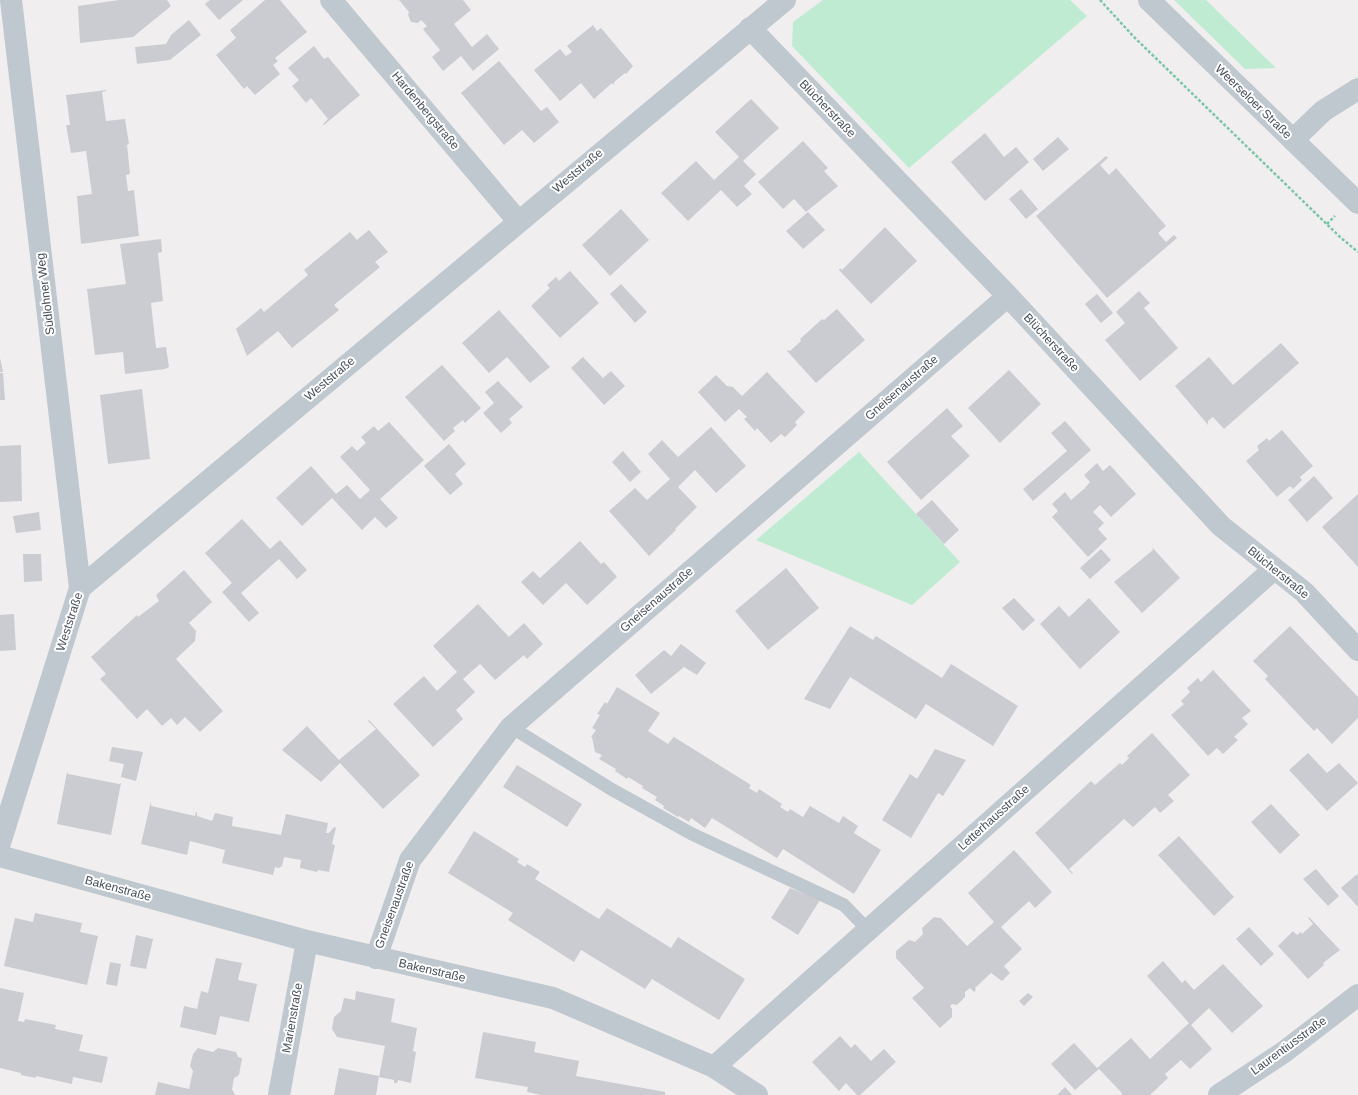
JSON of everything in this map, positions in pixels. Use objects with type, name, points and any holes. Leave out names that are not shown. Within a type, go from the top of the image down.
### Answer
[{"type":"street","name":"Südlohner Weg","points":[[11,0],[80,588]]},
{"type":"street","name":"Hardenbergstraße","points":[[331,0],[518,221]]},
{"type":"street","name":"Weststraße","points":[[0,843],[80,588],[518,221],[785,0]]},
{"type":"street","name":"Weerseloer Straße","points":[[1149,0],[1358,203]]},
{"type":"street","name":"Blücherstraße","points":[[750,28],[1008,296],[1221,526],[1304,592],[1358,650]]},
{"type":"street","points":[[1293,140],[1323,111],[1358,89]]},
{"type":"street","name":"Gneisenaustraße","points":[[376,958],[410,860],[511,727],[1008,296]]},
{"type":"street","name":"Letterhausstraße","points":[[714,1067],[1274,569]]},
{"type":"street","name":"Bakenstraße","points":[[0,856],[307,941],[553,998],[714,1067],[757,1095]]},
{"type":"street","name":"Marienstraße","points":[[279,1095],[307,941]]},
{"type":"street","name":"Laurentiusstraße","points":[[1219,1095],[1284,1052],[1358,995]]},
{"type":"lane","points":[[511,727],[611,789],[692,834],[844,905],[868,930]]},
{"type":"path","points":[[1100,0],[1134,37],[1340,237],[1358,252]]},
{"type":"green space","points":[[823,0],[1070,0],[1087,16],[909,168],[792,46],[793,22]]},
{"type":"green space","points":[[1174,0],[1206,0],[1276,68],[1245,69]]},
{"type":"green space","points":[[859,452],[960,562],[912,605],[756,540]]},
{"type":"building","points":[[119,0],[167,0],[171,6],[133,37],[80,43],[78,6]]},
{"type":"building","points":[[210,0],[243,0],[219,20],[205,4]]},
{"type":"building","points":[[265,0],[280,0],[307,32],[275,58],[278,61],[273,65],[280,74],[255,95],[247,86],[244,89],[216,55],[236,38],[230,30]]},
{"type":"building","points":[[399,0],[463,0],[471,10],[454,24],[472,47],[487,34],[499,49],[473,71],[461,56],[443,71],[432,57],[440,50],[423,29],[427,26],[421,20],[418,23],[411,22],[408,15],[409,12]]},
{"type":"building","points":[[189,20],[201,35],[170,60],[137,64],[135,47],[166,44],[171,35]]},
{"type":"building","points":[[593,25],[597,31],[601,28],[633,66],[626,74],[625,73],[614,82],[614,85],[612,83],[594,99],[581,83],[560,101],[534,70],[560,49],[566,56],[572,52],[567,46]]},
{"type":"building","points":[[314,46],[324,59],[328,57],[360,95],[324,125],[323,124],[328,119],[311,98],[306,103],[292,86],[299,80],[288,68]]},
{"type":"building","points":[[499,61],[541,111],[547,107],[559,122],[534,143],[522,130],[504,145],[461,93]]},
{"type":"building","points":[[106,90],[102,92],[106,121],[125,119],[129,144],[127,145],[130,174],[126,175],[128,191],[134,190],[139,236],[81,244],[77,196],[92,194],[86,151],[71,153],[66,125],[70,125],[66,95]]},
{"type":"building","points":[[751,99],[779,128],[743,161],[756,174],[744,186],[752,194],[737,207],[721,190],[688,221],[661,193],[696,161],[714,180],[739,157],[715,132]]},
{"type":"building","points":[[985,133],[1004,157],[1016,147],[1029,162],[985,201],[951,162]]},
{"type":"building","points":[[1058,137],[1069,149],[1043,171],[1033,159]]},
{"type":"building","points":[[803,141],[828,168],[824,171],[838,186],[806,212],[794,199],[783,209],[758,182]]},
{"type":"building","points":[[1106,156],[1108,158],[1100,165],[1109,175],[1116,168],[1166,226],[1158,233],[1166,242],[1174,235],[1177,238],[1107,298],[1036,216]]},
{"type":"building","points":[[1021,189],[1038,209],[1026,219],[1009,199]]},
{"type":"building","points":[[621,209],[649,240],[610,276],[582,245]]},
{"type":"building","points":[[808,212],[825,230],[803,249],[786,231]]},
{"type":"building","points":[[885,227],[917,261],[871,304],[839,270],[840,268],[842,270]]},
{"type":"building","points":[[369,230],[388,252],[375,262],[380,267],[334,305],[339,310],[292,348],[278,331],[247,356],[236,329],[261,308],[264,312],[308,275],[304,270],[350,232],[357,240]]},
{"type":"building","points":[[161,239],[162,252],[158,253],[163,301],[151,303],[156,348],[166,347],[169,367],[165,369],[125,374],[123,352],[95,355],[87,289],[126,284],[120,244]]},
{"type":"building","points":[[570,271],[599,303],[560,338],[531,306],[550,288],[547,285],[556,277],[559,281]]},
{"type":"building","points":[[621,284],[647,312],[635,323],[610,294]]},
{"type":"building","points":[[1139,291],[1150,303],[1144,308],[1178,348],[1140,381],[1105,340],[1125,323],[1116,312]]},
{"type":"building","points":[[1097,294],[1113,313],[1101,323],[1085,304]]},
{"type":"building","points":[[837,309],[865,340],[816,383],[787,351],[790,351],[801,341],[800,339],[822,319],[824,320]]},
{"type":"building","points":[[499,310],[550,367],[530,383],[507,357],[489,373],[462,343]]},
{"type":"building","points":[[1281,343],[1299,363],[1224,429],[1213,417],[1208,421],[1208,425],[1175,386],[1209,357],[1233,385]]},
{"type":"building","points":[[583,357],[603,378],[611,371],[625,386],[604,405],[571,368]]},
{"type":"building","points":[[0,358],[3,372],[0,372]]},
{"type":"building","points":[[442,365],[481,408],[465,423],[463,420],[453,428],[455,431],[444,441],[405,397]]},
{"type":"building","points":[[1009,370],[1041,404],[1000,443],[968,408]]},
{"type":"building","points":[[767,372],[805,412],[795,422],[797,425],[785,437],[781,434],[771,443],[757,428],[755,431],[744,419],[747,417],[739,409],[725,422],[698,392],[716,375],[727,386],[733,387],[742,396]]},
{"type":"building","points":[[0,373],[3,373],[5,400],[0,400]]},
{"type":"building","points":[[498,381],[523,407],[509,419],[512,423],[501,433],[483,413],[494,403],[485,392]]},
{"type":"building","points":[[142,389],[150,459],[108,464],[100,395]]},
{"type":"building","points":[[947,408],[963,426],[951,436],[970,456],[921,500],[887,462]]},
{"type":"building","points":[[1065,421],[1091,450],[1033,501],[1023,489],[1067,451],[1051,433]]},
{"type":"building","points":[[389,422],[424,460],[380,499],[398,518],[386,528],[375,517],[362,530],[332,498],[302,526],[276,498],[311,466],[336,494],[347,485],[360,499],[370,490],[340,457],[352,446],[357,451],[366,443],[361,437],[374,426],[378,431]]},
{"type":"building","points":[[711,427],[746,466],[716,493],[695,470],[678,487],[697,507],[649,556],[609,511],[635,488],[647,500],[670,479],[648,454],[662,440],[678,457]]},
{"type":"building","points":[[1282,430],[1313,466],[1300,477],[1302,480],[1293,489],[1290,486],[1277,497],[1246,461],[1259,450],[1257,446],[1267,438],[1269,441]]},
{"type":"building","points":[[449,444],[466,464],[455,474],[463,484],[450,495],[424,466]]},
{"type":"building","points":[[21,445],[22,501],[0,502],[0,446]]},
{"type":"building","points":[[623,451],[641,472],[630,482],[612,462]]},
{"type":"building","points":[[1097,463],[1103,471],[1110,465],[1136,494],[1111,517],[1100,505],[1093,512],[1104,523],[1098,529],[1107,539],[1088,557],[1052,517],[1058,511],[1052,504],[1065,492],[1071,500],[1085,488],[1090,482],[1084,475]]},
{"type":"building","points":[[1314,476],[1333,498],[1307,522],[1288,500]]},
{"type":"building","points":[[1358,494],[1358,567],[1322,527]]},
{"type":"building","points":[[932,500],[959,530],[944,544],[916,514]]},
{"type":"building","points":[[39,512],[41,530],[16,533],[13,516]]},
{"type":"building","points":[[242,519],[270,549],[280,540],[307,570],[297,579],[279,559],[241,593],[259,613],[249,622],[222,592],[232,583],[205,553]]},
{"type":"building","points":[[580,541],[601,564],[604,562],[617,577],[587,605],[566,583],[543,605],[521,582],[533,571],[540,578]]},
{"type":"building","points":[[1152,547],[1180,578],[1142,613],[1114,582],[1153,550]]},
{"type":"building","points":[[1101,549],[1111,560],[1090,579],[1080,568]]},
{"type":"building","points":[[23,554],[41,554],[42,581],[24,582]]},
{"type":"building","points":[[786,568],[819,608],[768,650],[735,611]]},
{"type":"building","points":[[184,570],[212,602],[189,623],[196,631],[195,641],[176,659],[223,711],[200,732],[185,717],[177,725],[171,718],[162,726],[147,709],[137,719],[100,679],[106,674],[91,657],[137,615],[138,617],[159,601],[156,595]]},
{"type":"building","points":[[1014,598],[1035,620],[1023,631],[1002,608]]},
{"type":"building","points":[[1089,598],[1120,632],[1080,669],[1040,624],[1059,606],[1069,617]]},
{"type":"building","points":[[478,604],[509,637],[524,623],[543,644],[527,659],[524,655],[495,680],[480,664],[463,679],[475,692],[456,710],[463,719],[433,747],[393,704],[424,676],[437,691],[457,672],[433,646]]},
{"type":"building","points":[[14,614],[16,650],[0,651],[0,615]]},
{"type":"building","points":[[850,626],[873,640],[876,636],[942,678],[951,664],[1018,706],[993,746],[926,704],[916,719],[850,677],[830,709],[804,699]]},
{"type":"building","points":[[1290,626],[1358,697],[1358,718],[1332,744],[1317,728],[1314,731],[1265,679],[1268,676],[1253,661]]},
{"type":"building","points":[[681,644],[706,663],[697,675],[684,667],[651,694],[635,675],[664,650],[671,656]]},
{"type":"building","points":[[1213,670],[1251,711],[1242,718],[1248,724],[1234,737],[1238,740],[1223,754],[1217,748],[1208,756],[1171,715],[1184,704],[1181,701],[1190,692],[1187,688],[1198,678],[1201,682]]},
{"type":"building","points":[[617,687],[660,713],[648,731],[668,744],[676,734],[674,737],[751,785],[749,788],[757,793],[759,789],[782,804],[780,807],[788,812],[790,809],[803,817],[810,806],[839,823],[843,816],[858,826],[854,833],[881,850],[854,894],[783,849],[777,858],[712,818],[705,828],[691,818],[689,822],[679,816],[678,817],[663,808],[664,806],[655,800],[657,797],[642,788],[643,786],[628,777],[627,779],[615,771],[616,769],[599,759],[602,755],[595,752],[591,737],[596,730],[592,728],[600,715],[597,714],[605,702],[607,704]]},
{"type":"building","points":[[369,720],[420,775],[383,809],[340,763],[321,782],[282,750],[307,726],[339,760],[376,729],[368,721]]},
{"type":"building","points":[[1152,733],[1190,775],[1168,795],[1174,801],[1160,813],[1155,807],[1133,827],[1124,819],[1069,869],[1073,873],[1072,874],[1035,833],[1091,781],[1095,785],[1120,763],[1122,765],[1129,758],[1127,756]]},
{"type":"building","points":[[112,747],[143,752],[136,781],[121,777],[124,764],[109,761]]},
{"type":"building","points":[[935,749],[966,760],[943,796],[938,793],[911,838],[882,820],[910,774],[917,779]]},
{"type":"building","points":[[1308,753],[1327,773],[1339,763],[1358,783],[1327,811],[1289,770]]},
{"type":"building","points":[[517,765],[582,804],[567,827],[503,787]]},
{"type":"building","points":[[67,772],[68,774],[119,784],[121,783],[111,835],[57,824]]},
{"type":"building","points":[[151,801],[151,806],[195,816],[197,812],[197,816],[212,821],[215,813],[233,817],[232,826],[281,835],[286,814],[328,823],[326,833],[329,833],[334,827],[336,828],[332,844],[335,845],[329,872],[318,870],[317,872],[300,868],[301,860],[284,857],[282,866],[279,868],[275,867],[273,875],[222,863],[225,850],[190,841],[187,855],[141,844]]},
{"type":"building","points":[[1271,804],[1300,835],[1280,854],[1251,822]]},
{"type":"building","points":[[474,831],[519,859],[517,862],[525,867],[527,864],[540,872],[535,879],[599,919],[607,908],[671,948],[678,937],[745,979],[719,1020],[652,979],[645,989],[581,950],[574,962],[508,920],[513,913],[448,873]]},
{"type":"building","points":[[1179,836],[1234,897],[1214,916],[1158,855]]},
{"type":"building","points":[[1014,850],[1052,892],[1035,908],[1029,901],[1001,927],[1022,949],[1004,966],[1010,973],[1002,981],[991,973],[975,988],[976,990],[974,992],[970,988],[965,992],[965,997],[957,1005],[952,1004],[950,1006],[952,1009],[952,1017],[940,1028],[912,998],[924,988],[896,958],[896,951],[909,940],[915,942],[923,934],[922,928],[934,917],[941,918],[967,946],[994,922],[968,893]]},
{"type":"building","points":[[1316,869],[1339,896],[1328,906],[1303,879]]},
{"type":"building","points":[[1357,874],[1358,876],[1358,907],[1341,888]]},
{"type":"building","points":[[790,888],[820,900],[798,935],[771,918]]},
{"type":"building","points":[[35,913],[82,923],[80,932],[98,936],[87,985],[4,966],[15,918],[33,922]]},
{"type":"building","points":[[1309,917],[1340,950],[1323,963],[1324,965],[1308,979],[1278,946],[1293,931],[1297,935],[1301,932],[1302,934],[1313,924],[1308,918]]},
{"type":"building","points":[[1249,927],[1274,954],[1261,966],[1236,939]]},
{"type":"building","points":[[136,935],[153,939],[146,969],[130,966]]},
{"type":"building","points":[[216,958],[242,963],[238,980],[257,984],[249,1022],[220,1016],[216,1035],[180,1027],[184,1006],[197,1009],[201,991],[208,993]]},
{"type":"building","points":[[1163,961],[1182,983],[1185,980],[1194,990],[1223,964],[1263,1006],[1232,1033],[1209,1008],[1191,1025],[1212,1049],[1190,1069],[1181,1060],[1165,1074],[1168,1078],[1150,1095],[1122,1095],[1121,1092],[1099,1069],[1075,1090],[1051,1064],[1074,1043],[1097,1068],[1131,1038],[1150,1059],[1189,1023],[1147,976]]},
{"type":"building","points":[[110,962],[121,964],[117,986],[106,984]]},
{"type":"building","points":[[0,988],[24,993],[18,1021],[24,1022],[25,1019],[56,1025],[55,1029],[83,1035],[79,1051],[108,1057],[102,1083],[73,1077],[72,1084],[36,1076],[36,1078],[21,1075],[21,1073],[0,1068]]},
{"type":"building","points":[[356,991],[395,999],[391,1022],[417,1028],[413,1051],[416,1052],[411,1083],[398,1080],[397,1083],[394,1083],[394,1080],[379,1077],[385,1046],[337,1037],[332,1029],[334,1017],[341,1011],[344,998],[355,1000]]},
{"type":"building","points":[[1028,993],[1033,997],[1024,1006],[1019,1001]]},
{"type":"building","points":[[483,1032],[536,1042],[534,1052],[579,1061],[576,1076],[665,1092],[665,1095],[541,1095],[527,1092],[528,1087],[475,1078]]},
{"type":"building","points":[[840,1036],[851,1048],[855,1044],[871,1061],[884,1049],[896,1062],[860,1095],[857,1095],[846,1083],[839,1091],[812,1062]]},
{"type":"building","points":[[198,1048],[213,1052],[218,1048],[236,1052],[238,1057],[242,1058],[239,1075],[234,1078],[232,1089],[235,1095],[155,1095],[158,1082],[189,1089],[193,1071],[190,1066],[193,1054]]},
{"type":"building","points":[[339,1068],[379,1076],[376,1095],[334,1095]]},
{"type":"building","points":[[1065,1087],[1072,1095],[1057,1095]]}]
